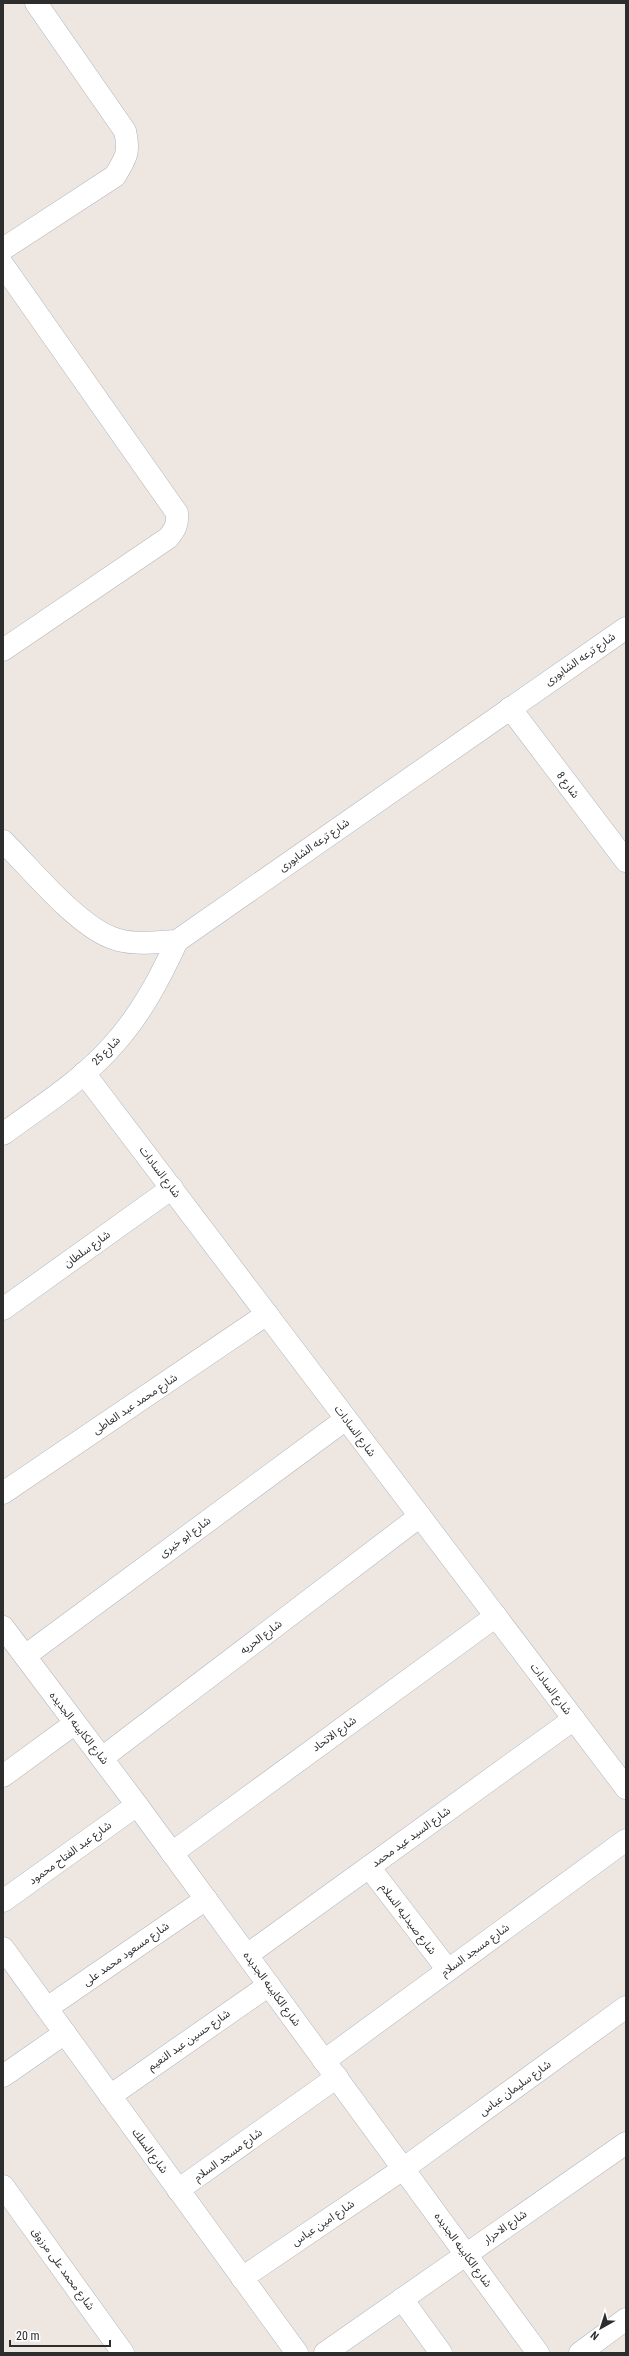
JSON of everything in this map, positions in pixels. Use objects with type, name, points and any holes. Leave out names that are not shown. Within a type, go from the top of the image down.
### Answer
[{"type":"street","points":[[3,249],[115,176],[126,159],[129,146],[126,131],[36,3]]},
{"type":"street","points":[[3,265],[177,513],[178,522],[168,538],[3,650]]},
{"type":"street","name":"شارع ترعه الشابورى","points":[[177,941],[510,708],[624,632]]},
{"type":"street","name":"شارع 8","points":[[510,708],[626,862]]},
{"type":"street","points":[[3,841],[80,919],[110,937],[138,943],[177,941]]},
{"type":"street","name":"شارع 25","points":[[3,1134],[84,1074],[114,1045],[139,1013],[160,978],[177,941]]},
{"type":"street","name":"شارع السادات","points":[[84,1074],[626,1788]]},
{"type":"street","name":"شارع سلطان","points":[[3,1309],[172,1188]]},
{"type":"street","name":"شارع محمد عبد العاطى","points":[[3,1493],[267,1314]]},
{"type":"street","name":"شارع ابو خيرى","points":[[25,1656],[346,1419]]},
{"type":"street","name":"شارع الحريه","points":[[102,1758],[420,1516]]},
{"type":"street","name":"شارع الاتحاد","points":[[172,1852],[496,1616]]},
{"type":"street","name":"شارع الكابينه الجديده","points":[[5,1632],[25,1656],[74,1724],[102,1758],[172,1852],[538,2353]]},
{"type":"street","name":"شارع السيد عيد محمد","points":[[247,1955],[574,1719]]},
{"type":"street","points":[[3,1776],[74,1724]]},
{"type":"street","name":"شارع عبد الفتاح محمود","points":[[3,1901],[137,1805]]},
{"type":"street","name":"شارع مسجد السلام","points":[[178,2190],[330,2069],[448,1970],[626,1840]]},
{"type":"street","name":"شارع صيدليه السلام","points":[[369,1867],[448,1970]]},
{"type":"street","name":"شارع مسعود محمد على","points":[[47,2008],[206,1899]]},
{"type":"street","name":"شارع السلك","points":[[3,1948],[297,2353]]},
{"type":"street","name":"شارع حسين عبد النعيم","points":[[110,2096],[269,1985]]},
{"type":"street","name":"شارع سليمان عباس","points":[[403,2168],[626,2007]]},
{"type":"street","points":[[3,2076],[65,2034]]},
{"type":"street","name":"شارع الاحرار","points":[[325,2353],[626,2143]]},
{"type":"street","name":"شارع امين عباس","points":[[242,2278],[403,2168]]},
{"type":"street","name":"شارع محمد على مرزوق","points":[[3,2186],[123,2353]]},
{"type":"street","points":[[402,2299],[441,2353]]},
{"type":"street","points":[[580,2353],[626,2319]]}]
